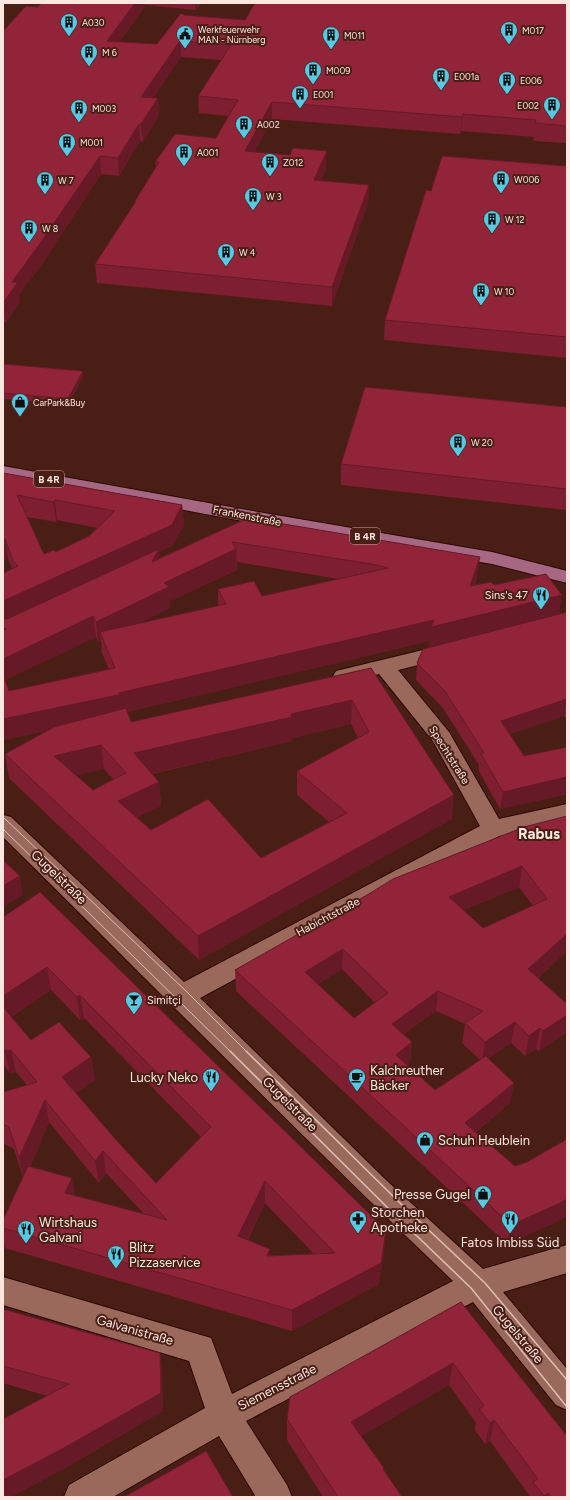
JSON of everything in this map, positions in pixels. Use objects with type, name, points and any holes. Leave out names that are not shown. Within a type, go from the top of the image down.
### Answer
[{"type":"main road","name":"Frankenstraße","points":[[3,471],[264,519],[492,558],[567,565]]},
{"type":"main road","name":"Frankenstraße","points":[[492,558],[567,577]]},
{"type":"street","points":[[322,681],[468,646]]},
{"type":"street","name":"Spechtstraße","points":[[384,667],[441,737],[494,829]]},
{"type":"street","name":"Habichtstraße","points":[[181,996],[494,829],[567,812]]},
{"type":"street","name":"Gugelstraße","points":[[3,823],[181,996],[376,1190],[478,1285],[567,1394]]},
{"type":"street","name":"Siemensstraße","points":[[81,1497],[224,1415],[438,1304],[478,1285],[567,1259]]},
{"type":"street","name":"Galvanistraße","points":[[3,1291],[200,1349],[224,1415]]},
{"type":"street","points":[[224,1415],[274,1497]]},
{"type":"building","points":[[42,3],[135,3],[107,41],[157,44],[181,13],[184,15],[245,20],[255,3],[567,3],[567,126],[535,123],[536,120],[463,114],[462,117],[272,102],[245,151],[290,155],[293,148],[327,151],[314,180],[369,185],[332,287],[95,264],[136,201],[159,162],[155,162],[175,134],[216,138],[238,100],[198,96],[231,45],[180,41],[141,97],[158,98],[141,124],[139,124],[118,158],[100,156],[12,282],[18,282],[3,303],[3,31],[26,6],[37,7]]},
{"type":"building","points":[[442,156],[567,166],[567,337],[385,320],[426,190],[431,191]]},
{"type":"building","points":[[3,364],[83,371],[68,399],[3,393]]},
{"type":"building","name":"W 20","points":[[365,387],[567,407],[567,489],[341,464]]},
{"type":"building","points":[[3,473],[182,505],[172,525],[3,601],[3,573],[18,566],[13,561],[5,539],[3,539]],"holes":[[[17,495],[53,502],[55,500],[115,511],[89,536],[56,552],[54,550],[44,554]]]},
{"type":"building","points":[[248,518],[480,557],[470,586],[491,582],[494,585],[546,574],[562,595],[431,627],[434,620],[119,693],[120,695],[115,697],[118,695],[3,719],[3,674],[9,691],[115,668],[100,632],[226,604],[218,589],[254,581],[262,596],[388,568],[232,542],[236,549],[164,583],[169,587],[96,622],[93,616],[3,659],[3,630],[6,629],[3,628],[3,619],[7,619],[159,549],[152,562]]},
{"type":"building","points":[[567,612],[567,699],[501,721],[524,756],[567,747],[567,777],[503,792],[481,754],[484,753],[445,691],[417,663],[423,649]]},
{"type":"building","points":[[371,668],[454,795],[198,936],[5,754],[54,727],[126,708],[131,722]],"holes":[[[352,700],[369,732],[297,771],[347,813],[261,858],[208,799],[151,830],[118,801],[159,782],[134,753],[292,717],[291,714]],[[101,745],[126,773],[93,790],[54,756]]]},
{"type":"building","points":[[567,816],[567,934],[528,969],[567,1004],[567,1015],[543,1031],[540,1028],[529,1036],[515,1022],[485,1042],[465,1023],[483,1011],[438,991],[392,1024],[412,1042],[396,1055],[435,1090],[486,1056],[514,1083],[465,1123],[515,1166],[527,1162],[567,1139],[567,1199],[511,1225],[235,970],[393,879],[524,827]],"holes":[[[522,866],[547,899],[483,928],[449,897]],[[343,949],[388,993],[354,1018],[305,972]]]},
{"type":"building","points":[[3,860],[20,876],[3,886]]},
{"type":"building","points":[[40,892],[386,1230],[381,1263],[292,1310],[3,1228],[3,1220],[28,1166],[72,1178],[65,1193],[167,1220],[103,1151],[95,1161],[45,1100],[19,1158],[9,1127],[3,1124],[3,1092],[37,1082],[11,1050],[5,1051],[3,1048],[3,1007],[31,1040],[59,1022],[91,1057],[62,1077],[117,1141],[156,1183],[211,1127],[80,995],[77,997],[47,967],[3,996],[3,917]],"holes":[[[265,1181],[335,1253],[267,1256],[270,1249],[238,1236]]]},
{"type":"building","points":[[461,1302],[567,1436],[567,1497],[551,1497],[548,1493],[544,1496],[533,1482],[538,1479],[494,1420],[490,1423],[479,1409],[484,1406],[453,1363],[351,1422],[384,1468],[383,1469],[402,1497],[338,1497],[287,1419],[290,1397]]},
{"type":"building","points":[[3,1309],[160,1353],[161,1393],[62,1449],[3,1480],[3,1419],[69,1384],[3,1366]]},
{"type":"building","points":[[206,1451],[233,1497],[124,1497]]},
{"type":"tram line","points":[[3,817],[187,992],[246,1051]]},
{"type":"tram line","points":[[3,829],[231,1052]]},
{"type":"tram line","points":[[230,1051],[393,1213],[471,1288],[567,1407]]},
{"type":"tram line","points":[[246,1051],[400,1203],[485,1283],[567,1380]]},
{"type":"place","name":"A030","points":[[69,37]]},
{"type":"place","name":"M017","points":[[509,45]]},
{"type":"place","name":"Werkfeuerwehr MAN - Nürnberg","points":[[185,49]]},
{"type":"place","name":"M011","points":[[331,50]]},
{"type":"place","name":"M 6","points":[[89,67]]},
{"type":"place","name":"M009","points":[[313,85]]},
{"type":"place","name":"E001a","points":[[441,91]]},
{"type":"place","name":"E006","points":[[507,95]]},
{"type":"place","name":"E001","points":[[300,109]]},
{"type":"place","name":"E002","points":[[552,120]]},
{"type":"place","name":"M003","points":[[79,123]]},
{"type":"place","name":"A002","points":[[244,139]]},
{"type":"place","name":"M001","points":[[67,157]]},
{"type":"place","name":"A001","points":[[184,167]]},
{"type":"place","name":"Z012","points":[[270,177]]},
{"type":"place","name":"W006","points":[[501,194]]},
{"type":"place","name":"W 7","points":[[45,195]]},
{"type":"place","name":"W 3","points":[[253,211]]},
{"type":"place","name":"W 12","points":[[492,234]]},
{"type":"place","name":"W 8","points":[[29,243]]},
{"type":"place","name":"W 4","points":[[226,267]]},
{"type":"place","name":"W 10","points":[[481,306]]},
{"type":"place","name":"CarPark&Buy","points":[[20,417]]},
{"type":"place","name":"W 20","points":[[458,457]]},
{"type":"place","name":"Sins's 47","points":[[541,610]]},
{"type":"place","name":"Simitçi","points":[[134,1015]]},
{"type":"place","name":"Lucky Neko","points":[[211,1092]]},
{"type":"place","name":"Kalchreuther Bäcker","points":[[357,1092]]},
{"type":"place","name":"Schuh Heublein","points":[[425,1155]]},
{"type":"place","name":"Presse Gugel","points":[[483,1209]]},
{"type":"place","name":"Storchen Apotheke","points":[[358,1234]]},
{"type":"place","name":"Fatos Imbiss Süd","points":[[510,1234]]},
{"type":"place","name":"Wirtshaus Galvani","points":[[26,1244]]},
{"type":"place","name":"Blitz Pizzaservice","points":[[116,1269]]},
{"type":"district","name":"Rabus","points":[[539,834]]}]
